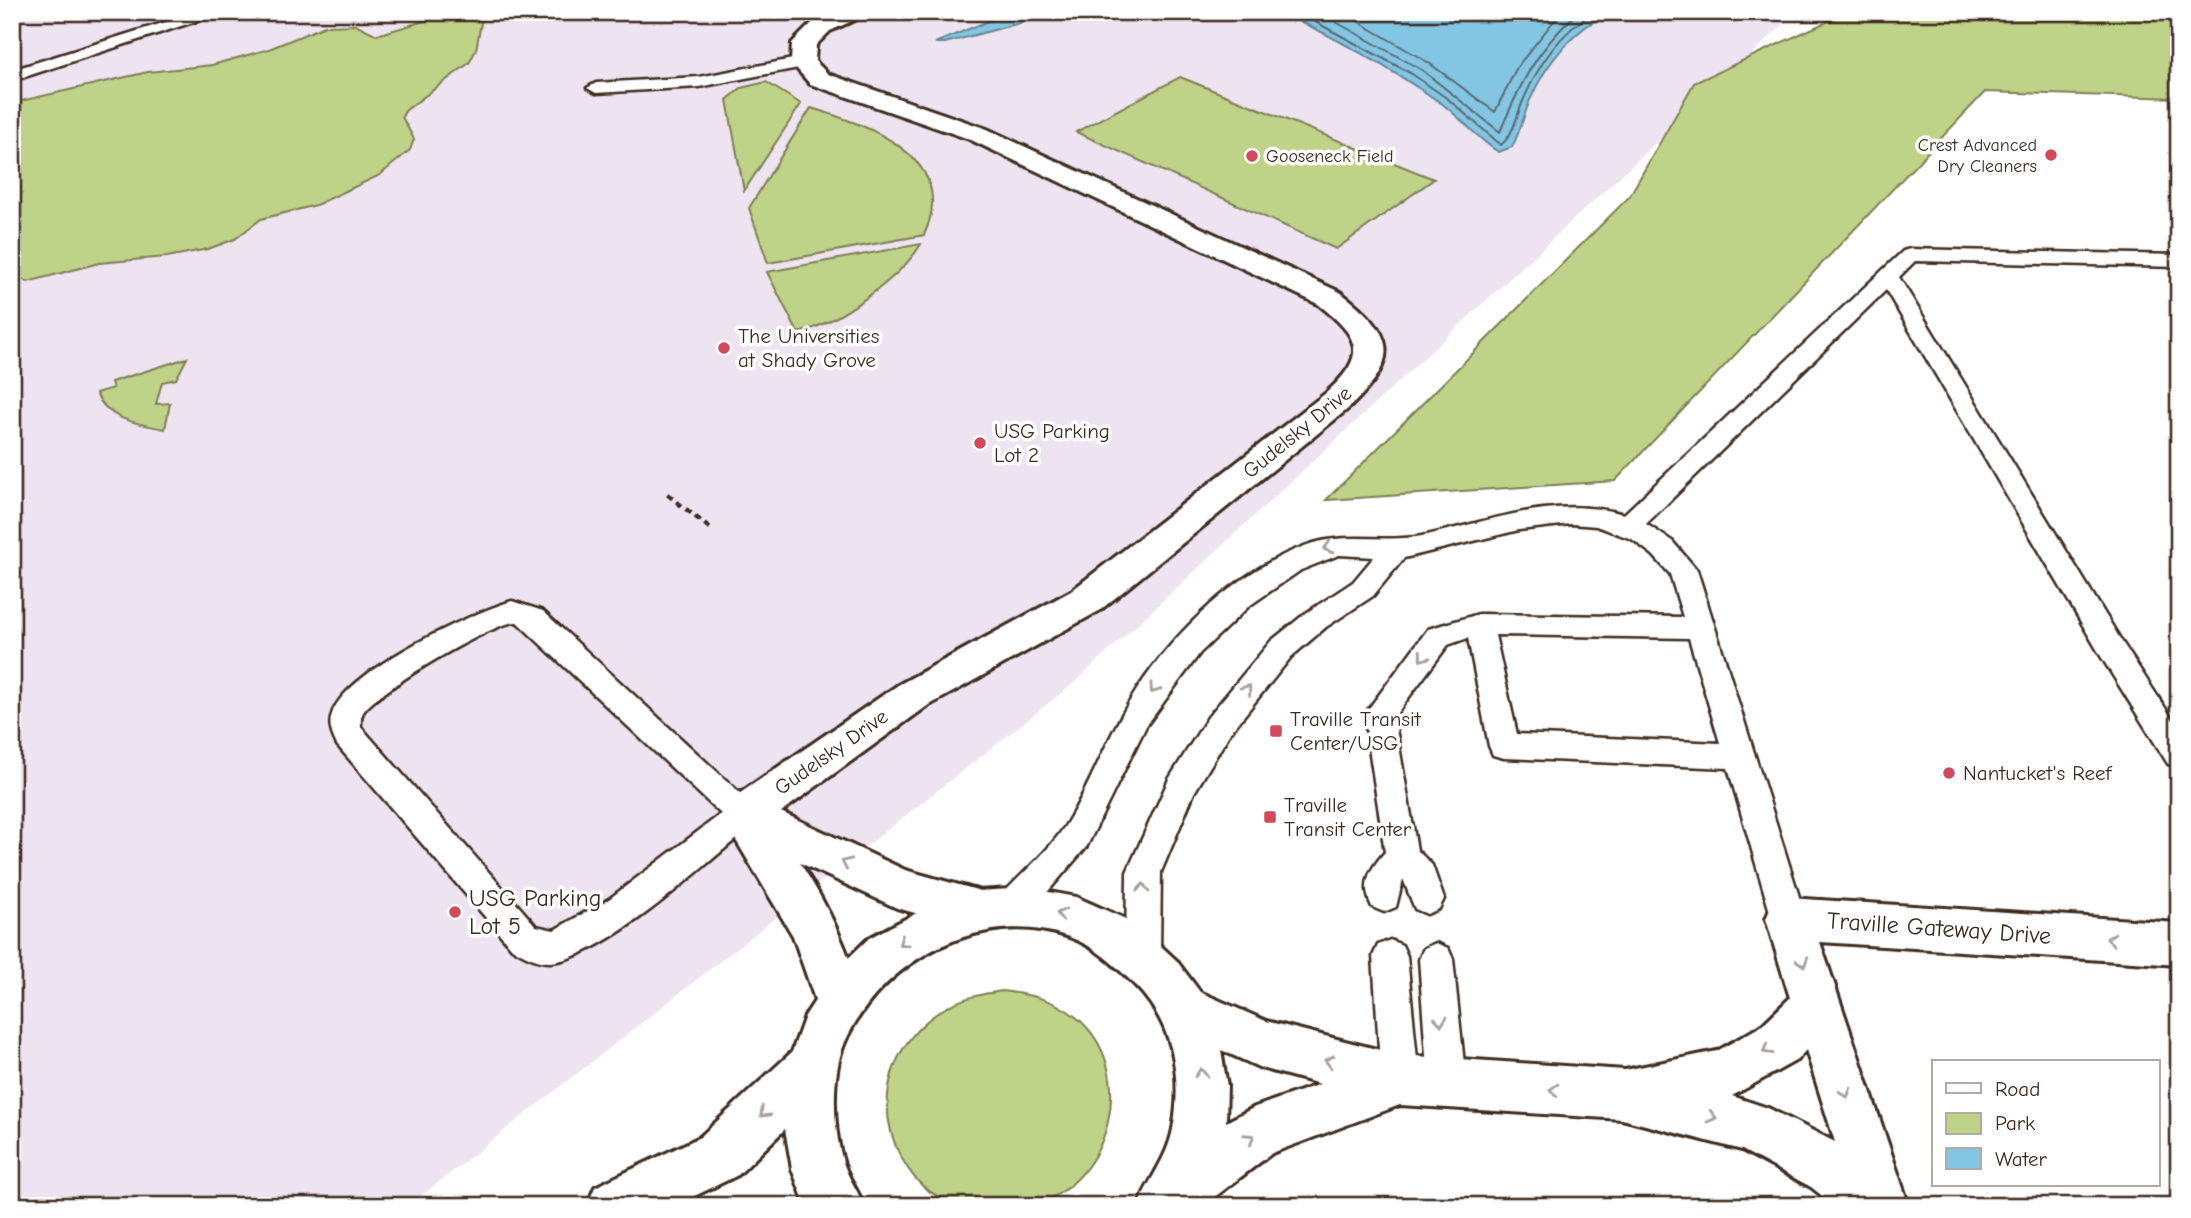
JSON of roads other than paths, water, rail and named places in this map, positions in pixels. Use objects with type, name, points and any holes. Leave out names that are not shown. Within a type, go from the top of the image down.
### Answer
[{"type":"street","points":[[803,62],[801,53],[811,35],[853,12]]},
{"type":"street","name":"Gudelsky Drive","points":[[803,62],[819,79],[833,87],[978,134],[1329,298],[1351,313],[1365,331],[1371,345],[1371,359],[1366,374],[1337,402],[1085,601],[912,696],[743,815],[897,888],[996,909]]},
{"type":"street","points":[[743,815],[815,926],[831,966],[839,1004]]},
{"type":"street","points":[[837,1206],[826,1191],[809,1129],[813,1066],[823,1034],[839,1004],[877,959],[925,927],[996,909],[1059,912],[1104,929],[1143,956],[1183,1008],[1202,1066],[1200,1130],[1171,1199]]},
{"type":"street","name":"Traville Gateway Drive","points":[[1880,1206],[1789,919],[2179,944]]},
{"type":"street","name":"Traville Gateway Drive","points":[[1622,1094],[1725,1074],[1779,1043],[1817,1004]]},
{"type":"street","name":"Traville Gateway Drive","points":[[1183,1008],[1261,1044],[1424,1081],[1622,1094],[1750,1126],[1830,1168],[1880,1206]]},
{"type":"street","points":[[614,1206],[719,1156],[813,1066]]},
{"type":"street","name":"Traville Gateway Drive","points":[[1171,1199],[1255,1133],[1424,1081]]},
{"type":"lane","points":[[12,76],[216,12]]},
{"type":"lane","points":[[596,89],[712,81],[803,62]]},
{"type":"lane","points":[[1628,526],[1910,255],[2179,261]]},
{"type":"lane","points":[[1888,276],[2112,650],[2179,755]]},
{"type":"lane","points":[[996,909],[1074,838],[1136,716],[1164,674],[1236,601],[1285,567],[1313,552],[1346,543],[1395,550],[1523,520],[1587,514],[1628,526],[1651,537],[1683,570],[1789,919]]},
{"type":"lane","points":[[1143,956],[1144,872],[1180,788],[1219,725],[1266,666],[1316,620],[1363,589],[1395,550]]},
{"type":"lane","points":[[512,611],[523,612],[743,815],[586,934],[552,947],[538,945],[524,937],[348,736],[346,713],[366,690],[483,620],[512,611]]},
{"type":"lane","points":[[1427,899],[1420,874],[1402,856],[1379,715],[1438,638],[1479,624],[1701,628]]},
{"type":"lane","points":[[1479,624],[1504,746],[1741,756]]},
{"type":"lane","points":[[1384,897],[1383,878],[1402,856]]},
{"type":"lane","points":[[1390,956],[1424,1081]]},
{"type":"lane","points":[[1424,1081],[1436,959]]},
{"type":"water","points":[[1010,12],[1061,12],[945,43],[935,43]]},
{"type":"water","points":[[1280,12],[1611,12],[1585,27],[1553,60],[1530,100],[1512,147],[1499,152],[1441,103],[1402,78],[1343,43]]},
{"type":"place","name":"Crest Advanced Dry Cleaners","points":[[2051,155]]},
{"type":"place","name":"Gooseneck Field","points":[[1252,156]]},
{"type":"place","name":"The Universities at Shady Grove","points":[[724,348]]},
{"type":"place","name":"USG Parking Lot 2","points":[[980,443]]},
{"type":"place","name":"Traville Transit Center/USG","points":[[1276,731]]},
{"type":"place","name":"Nantucket's Reef","points":[[1949,773]]},
{"type":"place","name":"Traville Transit Center","points":[[1270,817]]},
{"type":"place","name":"USG Parking Lot 5","points":[[455,912]]}]
